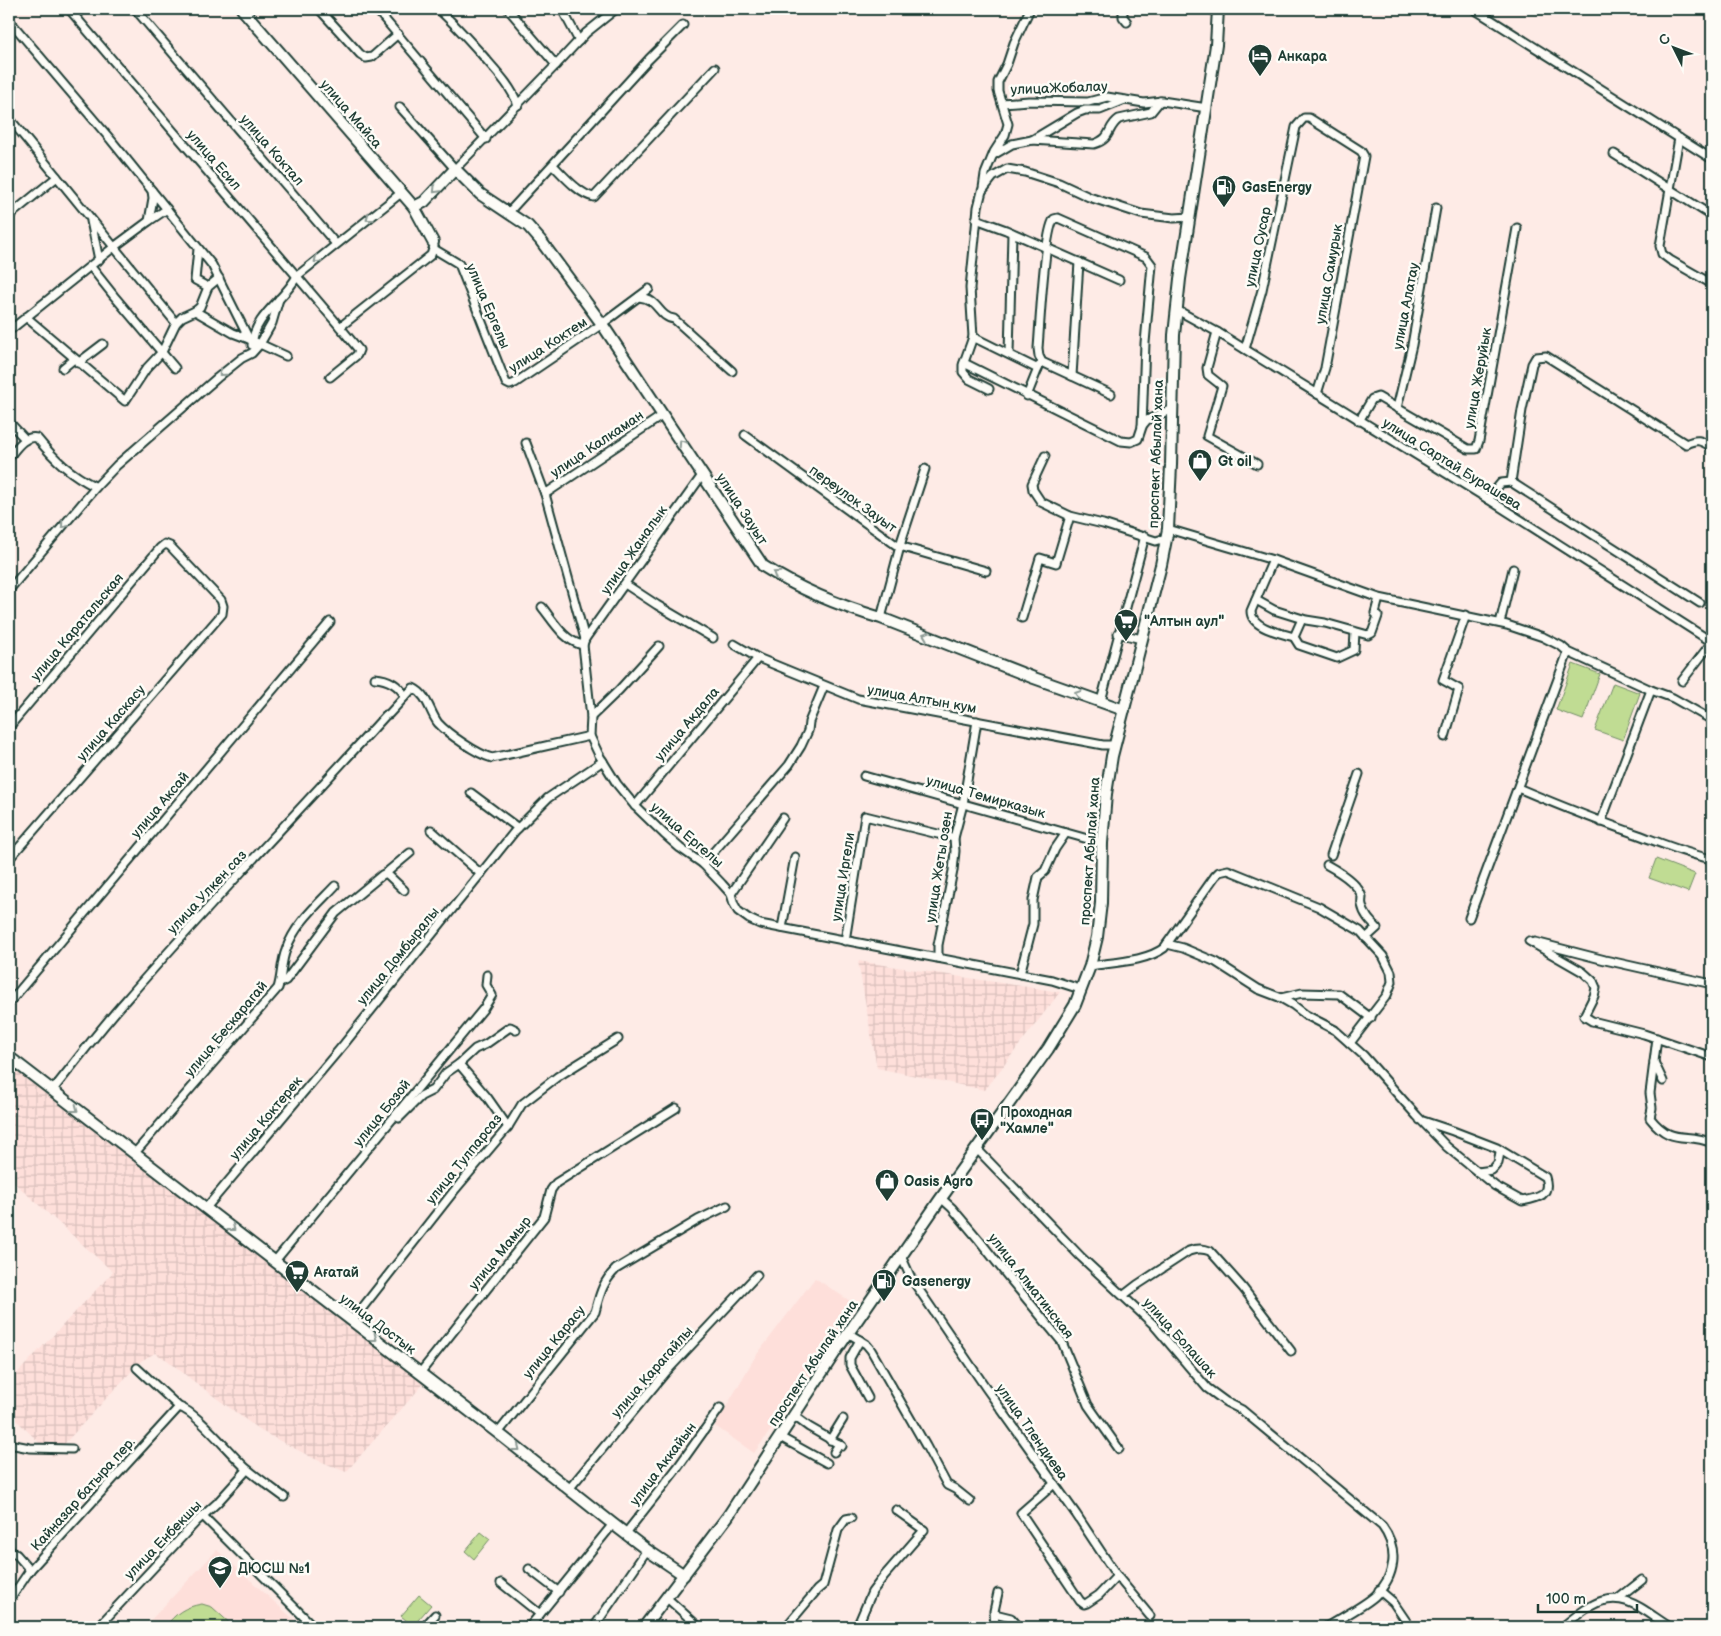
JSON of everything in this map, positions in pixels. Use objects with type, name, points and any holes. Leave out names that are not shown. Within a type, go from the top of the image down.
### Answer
[{"type":"street","name":"улица Есил","points":[[69,9],[359,350],[357,355],[330,377]]},
{"type":"street","name":"улица Коктал","points":[[135,9],[336,244]]},
{"type":"street","name":"улица Майса","points":[[242,9],[414,207],[434,246]]},
{"type":"street","points":[[319,9],[360,54],[366,58],[372,57],[398,34]]},
{"type":"street","points":[[376,9],[486,139]]},
{"type":"street","points":[[438,9],[467,37],[503,79],[512,91],[518,104]]},
{"type":"street","points":[[508,9],[556,65]]},
{"type":"street","points":[[562,9],[578,41]]},
{"type":"street","points":[[414,207],[424,202],[578,41],[616,9]]},
{"type":"street","points":[[989,389],[969,379],[963,372],[964,363],[973,337],[970,288],[976,219],[985,174],[993,155],[1005,135],[1008,124],[998,91],[998,82],[1030,9]]},
{"type":"street","points":[[1123,9],[1123,17],[1126,22]]},
{"type":"street","name":"проспект Абылай хана","points":[[644,1627],[728,1516],[848,1333],[976,1148],[1048,1049],[1075,1005],[1090,966],[1097,937],[1101,903],[1102,843],[1106,794],[1115,745],[1161,565],[1167,534],[1171,465],[1174,335],[1216,45],[1218,9]]},
{"type":"street","points":[[1474,9],[1712,159]]},
{"type":"street","points":[[9,20],[111,140],[212,264],[251,339],[252,353]]},
{"type":"street","points":[[508,213],[649,59],[683,25]]},
{"type":"street","points":[[552,165],[581,191],[588,196],[594,197],[715,68]]},
{"type":"street","name":"улицаЖобалау","points":[[1002,103],[1088,102],[1106,97],[1144,103],[1160,102],[1207,108]]},
{"type":"street","points":[[1061,102],[1085,110],[1100,110],[1125,100]]},
{"type":"street","points":[[993,155],[1012,144],[1032,140],[1094,144],[1106,139],[1115,122],[1119,119],[1151,112],[1160,102]]},
{"type":"street","points":[[400,107],[455,169]]},
{"type":"street","points":[[1032,140],[1085,110]]},
{"type":"street","points":[[9,118],[176,323]]},
{"type":"street","name":"улица Сусар","points":[[1245,349],[1262,290],[1296,127],[1304,118],[1309,118],[1361,151],[1364,154],[1364,158]]},
{"type":"street","points":[[1679,138],[1660,246],[1662,254],[1712,284]]},
{"type":"street","points":[[1614,154],[1712,216]]},
{"type":"street","name":"улица Самурык","points":[[1317,394],[1325,368],[1364,158]]},
{"type":"street","name":"улица Зауыт","points":[[455,169],[480,194],[528,226],[541,241],[602,324],[763,566],[783,579],[819,595],[1034,678],[1124,710]]},
{"type":"street","points":[[982,191],[993,177],[1007,169],[1025,172],[1089,197],[1141,214],[1174,218],[1190,217]]},
{"type":"street","points":[[9,216],[57,177]]},
{"type":"street","points":[[149,221],[153,198],[152,190]]},
{"type":"street","points":[[251,339],[264,314],[291,286],[297,276],[401,193]]},
{"type":"street","name":"улица Алатау","points":[[1397,408],[1413,336],[1436,208]]},
{"type":"street","points":[[9,331],[114,247],[166,209]]},
{"type":"street","points":[[91,218],[99,260]]},
{"type":"street","points":[[964,363],[1027,396],[1121,441],[1131,442],[1138,439],[1142,426],[1144,343],[1152,265],[1146,257],[1058,218],[1051,222],[1038,348],[1040,365],[1027,396]]},
{"type":"street","points":[[976,219],[1119,280]]},
{"type":"street","name":"улица Жеруйык","points":[[1359,421],[1372,399],[1376,397],[1468,449],[1476,449],[1481,432],[1517,228]]},
{"type":"street","points":[[1009,354],[1012,233]]},
{"type":"street","points":[[340,326],[431,255],[434,246]]},
{"type":"street","name":"улица Ергелы","points":[[434,246],[459,264],[506,383]]},
{"type":"street","points":[[198,248],[194,277],[195,280],[208,287]]},
{"type":"street","points":[[1072,376],[1080,262]]},
{"type":"street","points":[[91,267],[175,368]]},
{"type":"street","points":[[26,317],[125,401],[146,369],[162,352],[176,323],[182,317],[200,307],[208,287],[220,278]]},
{"type":"street","name":"улица Коктем","points":[[506,383],[510,385],[516,383],[602,324],[650,288]]},
{"type":"street","points":[[639,297],[648,298],[732,371]]},
{"type":"street","points":[[9,590],[96,487],[142,442],[217,378],[242,358],[252,353],[260,344],[272,323],[279,299]]},
{"type":"street","name":"улица Сартай Бурашева","points":[[1177,310],[1245,349],[1488,499],[1712,642]]},
{"type":"street","points":[[195,311],[233,333],[251,339],[286,356]]},
{"type":"street","points":[[1217,332],[1207,368],[1208,375],[1222,386],[1207,436],[1258,464]]},
{"type":"street","points":[[973,337],[1009,354],[1072,376],[1111,394]]},
{"type":"street","points":[[63,368],[103,344]]},
{"type":"street","points":[[1511,482],[1522,410],[1532,364],[1536,357],[1541,356],[1551,359],[1686,444],[1694,440],[1701,441],[1712,448]]},
{"type":"street","points":[[1142,426],[1147,420],[1172,409]]},
{"type":"street","name":"улица Калкаман","points":[[545,494],[663,415]]},
{"type":"street","points":[[9,422],[25,439]]},
{"type":"street","name":"переулок Зауыт","points":[[745,435],[900,547],[986,571]]},
{"type":"street","points":[[9,458],[25,439],[30,436],[36,438],[51,456],[71,474],[96,487]]},
{"type":"street","name":"улица Ергелы","points":[[526,443],[545,494],[584,642],[591,717],[590,736],[617,784],[635,806],[675,844],[703,864],[731,894],[738,911],[760,924],[1052,980],[1080,989]]},
{"type":"street","points":[[1045,456],[1032,484],[1033,490],[1041,502],[1070,516],[1156,540],[1167,534],[1273,560],[1379,598],[1500,623],[1543,637],[1561,646],[1568,652],[1651,690],[1673,698],[1712,720]]},
{"type":"street","points":[[881,618],[900,547],[925,469]]},
{"type":"street","name":"улица Жаналык","points":[[584,642],[703,474]]},
{"type":"street","points":[[1488,499],[1501,482],[1511,482],[1700,603]]},
{"type":"street","points":[[1022,618],[1040,558],[1056,563],[1070,516]]},
{"type":"street","points":[[1101,701],[1144,536]]},
{"type":"street","name":"улица Каратальская","points":[[9,727],[165,544],[170,546],[221,600]]},
{"type":"street","points":[[1273,560],[1251,611],[1254,621],[1278,633],[1294,637],[1299,645],[1337,658],[1354,650],[1355,632]]},
{"type":"street","points":[[1500,623],[1512,569]]},
{"type":"street","points":[[625,584],[714,638]]},
{"type":"street","points":[[1256,600],[1274,610],[1364,635],[1372,633],[1378,616],[1375,613],[1379,598]]},
{"type":"street","name":"улица Каскасу","points":[[9,859],[222,614],[223,606],[221,600]]},
{"type":"street","points":[[542,607],[573,643],[584,642]]},
{"type":"street","points":[[1446,737],[1459,689],[1443,680],[1466,615]]},
{"type":"street","points":[[1294,637],[1302,619]]},
{"type":"street","name":"улица Аксай","points":[[9,1003],[330,622]]},
{"type":"street","points":[[1118,633],[1141,639]]},
{"type":"street","points":[[1682,680],[1712,642]]},
{"type":"street","name":"улица Алтын кум","points":[[734,644],[758,658],[858,700],[1103,745],[1115,745]]},
{"type":"street","points":[[591,717],[619,690],[659,646]]},
{"type":"street","points":[[1469,918],[1568,652]]},
{"type":"street","name":"улица Акдала","points":[[635,806],[758,658]]},
{"type":"street","points":[[375,678],[394,683],[405,696],[413,688],[421,692],[439,724],[481,755],[492,758],[590,736]]},
{"type":"street","points":[[703,864],[789,765],[808,731],[808,722],[824,686]]},
{"type":"street","points":[[1602,822],[1651,690]]},
{"type":"street","name":"улица Улкен саз","points":[[52,1091],[125,1001],[405,696]]},
{"type":"street","name":"улица Жеты озен","points":[[938,958],[938,945],[955,851],[954,838],[963,804],[977,722]]},
{"type":"street","name":"улица Домбыралы","points":[[344,1044],[518,828],[548,798],[603,762]]},
{"type":"street","points":[[1331,854],[1359,774]]},
{"type":"street","name":"улица Темирказык","points":[[864,776],[1102,843]]},
{"type":"street","points":[[1518,788],[1602,822],[1680,850],[1711,856]]},
{"type":"street","points":[[470,793],[518,828]]},
{"type":"street","name":"улица Иргели","points":[[845,941],[865,816],[954,838]]},
{"type":"street","points":[[731,894],[783,818]]},
{"type":"street","points":[[431,830],[481,874]]},
{"type":"street","points":[[1020,974],[1033,924],[1034,900],[1038,877],[1045,871],[1055,849],[1066,832]]},
{"type":"street","points":[[280,983],[286,980],[336,913],[410,853]]},
{"type":"street","points":[[782,928],[795,857]]},
{"type":"street","points":[[1327,865],[1354,886],[1362,896],[1362,905],[1366,917],[1377,928],[1366,938]]},
{"type":"street","points":[[1090,966],[1146,958],[1155,954],[1167,944],[1215,876],[1224,870],[1228,870],[1319,907],[1360,931],[1383,956],[1391,972],[1392,982],[1387,995],[1350,1044]]},
{"type":"street","points":[[386,873],[404,890]]},
{"type":"street","name":"улица Бескарагай","points":[[134,1154],[278,988],[285,952],[291,939],[296,930],[334,886]]},
{"type":"street","points":[[1712,984],[1529,941],[1583,972],[1592,981],[1596,988],[1584,1016],[1601,1024],[1657,1038],[1712,1057]]},
{"type":"street","points":[[1167,944],[1183,948],[1216,962],[1258,989],[1280,998],[1306,1015],[1335,1030],[1364,1055],[1420,1120],[1447,1147],[1495,1186],[1522,1201],[1540,1198],[1548,1186],[1545,1177],[1487,1144],[1420,1120]]},
{"type":"street","name":"улица Бозой","points":[[275,1261],[484,1008],[492,995],[486,985],[487,975]]},
{"type":"street","points":[[1280,998],[1302,993],[1339,994],[1371,1018]]},
{"type":"street","points":[[395,1116],[399,1118],[421,1096],[433,1090],[446,1073],[475,1049],[486,1044],[510,1027],[516,1030]]},
{"type":"street","points":[[1657,1038],[1650,1093],[1652,1108],[1650,1118],[1665,1132],[1676,1137],[1704,1140],[1712,1143]]},
{"type":"street","name":"улица Тулпарсаз","points":[[352,1321],[448,1198],[508,1127],[522,1104],[557,1077],[618,1039]]},
{"type":"street","name":"улица Коктерек","points":[[206,1208],[344,1044]]},
{"type":"street","name":"улица Достык","points":[[9,1057],[498,1432],[613,1524],[684,1575]]},
{"type":"street","points":[[1654,1061],[1663,1081]]},
{"type":"street","points":[[459,1064],[487,1097],[508,1127]]},
{"type":"street","name":"улица Мамыр","points":[[420,1373],[544,1217],[551,1190],[556,1183],[676,1108]]},
{"type":"street","name":"улица Болашак","points":[[976,1148],[1081,1257],[1153,1324],[1207,1388],[1226,1402],[1242,1410],[1382,1526],[1390,1539],[1394,1554],[1388,1578],[1379,1590]]},
{"type":"street","points":[[1478,1172],[1492,1170],[1498,1163],[1500,1152]]},
{"type":"street","name":"улица Алматинская","points":[[941,1198],[979,1240],[1062,1342],[1088,1405],[1119,1449]]},
{"type":"street","name":"улица Карасу","points":[[498,1432],[595,1312],[606,1279],[616,1270],[698,1220],[727,1206]]},
{"type":"street","points":[[1124,1295],[1190,1251],[1207,1249],[1243,1288],[1290,1351]]},
{"type":"street","name":"улица Тлендиева","points":[[901,1256],[911,1278],[1118,1576],[1150,1616]]},
{"type":"street","name":"улица Карагайлы","points":[[569,1489],[666,1372],[757,1275]]},
{"type":"street","points":[[848,1333],[860,1340],[871,1350],[947,1485],[955,1489],[970,1502]]},
{"type":"street","points":[[860,1340],[850,1358],[850,1365],[868,1398]]},
{"type":"street","points":[[137,1368],[179,1408],[185,1409],[198,1420],[248,1470],[284,1497]]},
{"type":"street","name":"Кайназар батыра пер.","points":[[9,1601],[30,1570],[179,1408]]},
{"type":"street","name":"улица Аккайын","points":[[626,1533],[678,1467],[720,1408]]},
{"type":"street","points":[[794,1416],[840,1445],[834,1452]]},
{"type":"street","points":[[830,1440],[843,1419]]},
{"type":"street","points":[[780,1437],[827,1463]]},
{"type":"street","points":[[9,1444],[30,1448],[72,1448]]},
{"type":"street","name":"улица Енбекшы","points":[[98,1627],[196,1522],[248,1470]]},
{"type":"street","points":[[1054,1484],[1021,1512],[1068,1585],[1084,1604],[1098,1595],[1118,1576]]},
{"type":"street","points":[[857,1627],[872,1592],[924,1530],[896,1510]]},
{"type":"street","points":[[203,1516],[314,1627]]},
{"type":"street","points":[[786,1627],[823,1585],[838,1530],[846,1519],[851,1518]]},
{"type":"street","points":[[529,1627],[613,1524]]},
{"type":"street","points":[[9,1549],[30,1570]]},
{"type":"street","points":[[594,1627],[647,1550]]},
{"type":"street","points":[[529,1568],[559,1592]]},
{"type":"street","points":[[1618,1598],[1642,1580]]},
{"type":"street","points":[[501,1583],[540,1614]]},
{"type":"street","points":[[1326,1627],[1367,1601],[1379,1590],[1393,1602],[1410,1627]]},
{"type":"street","points":[[995,1627],[994,1614],[998,1593]]},
{"type":"street","points":[[667,1598],[699,1627]]},
{"type":"street","points":[[1562,1627],[1587,1608],[1607,1598],[1618,1598],[1635,1604],[1662,1625],[1670,1627]]},
{"type":"street","points":[[994,1614],[1011,1618],[1019,1627]]},
{"type":"street","points":[[424,1627],[435,1615]]},
{"type":"shaded area","points":[[858,961],[1060,992],[985,1090],[877,1068]]},
{"type":"shaded area","points":[[9,1066],[427,1380],[346,1472],[315,1459],[261,1431],[155,1353],[141,1361],[53,1456],[9,1413],[9,1382],[113,1272],[9,1178]]},
{"type":"shaded area","points":[[815,1278],[856,1305],[790,1404],[754,1453],[715,1426],[755,1357]]},
{"type":"shaded area","name":"ДЮСШ №1","points":[[217,1550],[302,1627],[144,1627]]},
{"type":"green space","points":[[1573,664],[1600,674],[1583,720],[1556,710]]},
{"type":"green space","points":[[1613,683],[1640,693],[1623,740],[1595,730]]},
{"type":"green space","points":[[1656,859],[1695,874],[1688,892],[1649,878]]},
{"type":"green space","points":[[481,1532],[490,1539],[474,1559],[465,1551]]},
{"type":"green space","points":[[419,1595],[431,1605],[413,1626],[401,1616]]},
{"type":"green space","points":[[202,1604],[212,1607],[234,1627],[165,1627],[181,1611]]},
{"type":"place","name":"Анкара","points":[[1260,77]]},
{"type":"place","name":"GasEnergy","points":[[1224,208]]},
{"type":"place","name":"Gt oil","points":[[1200,482]]},
{"type":"place","name":"\"Алтын аул\"","points":[[1126,642]]},
{"type":"place","name":"Проходная \"Хамле\"","points":[[982,1141]]},
{"type":"place","name":"Oasis Agro","points":[[887,1202]]},
{"type":"place","name":"Ағатай","points":[[297,1293]]},
{"type":"place","name":"Gasenergy","points":[[884,1302]]},
{"type":"place","name":"ДЮСШ №1","points":[[220,1589]]}]
